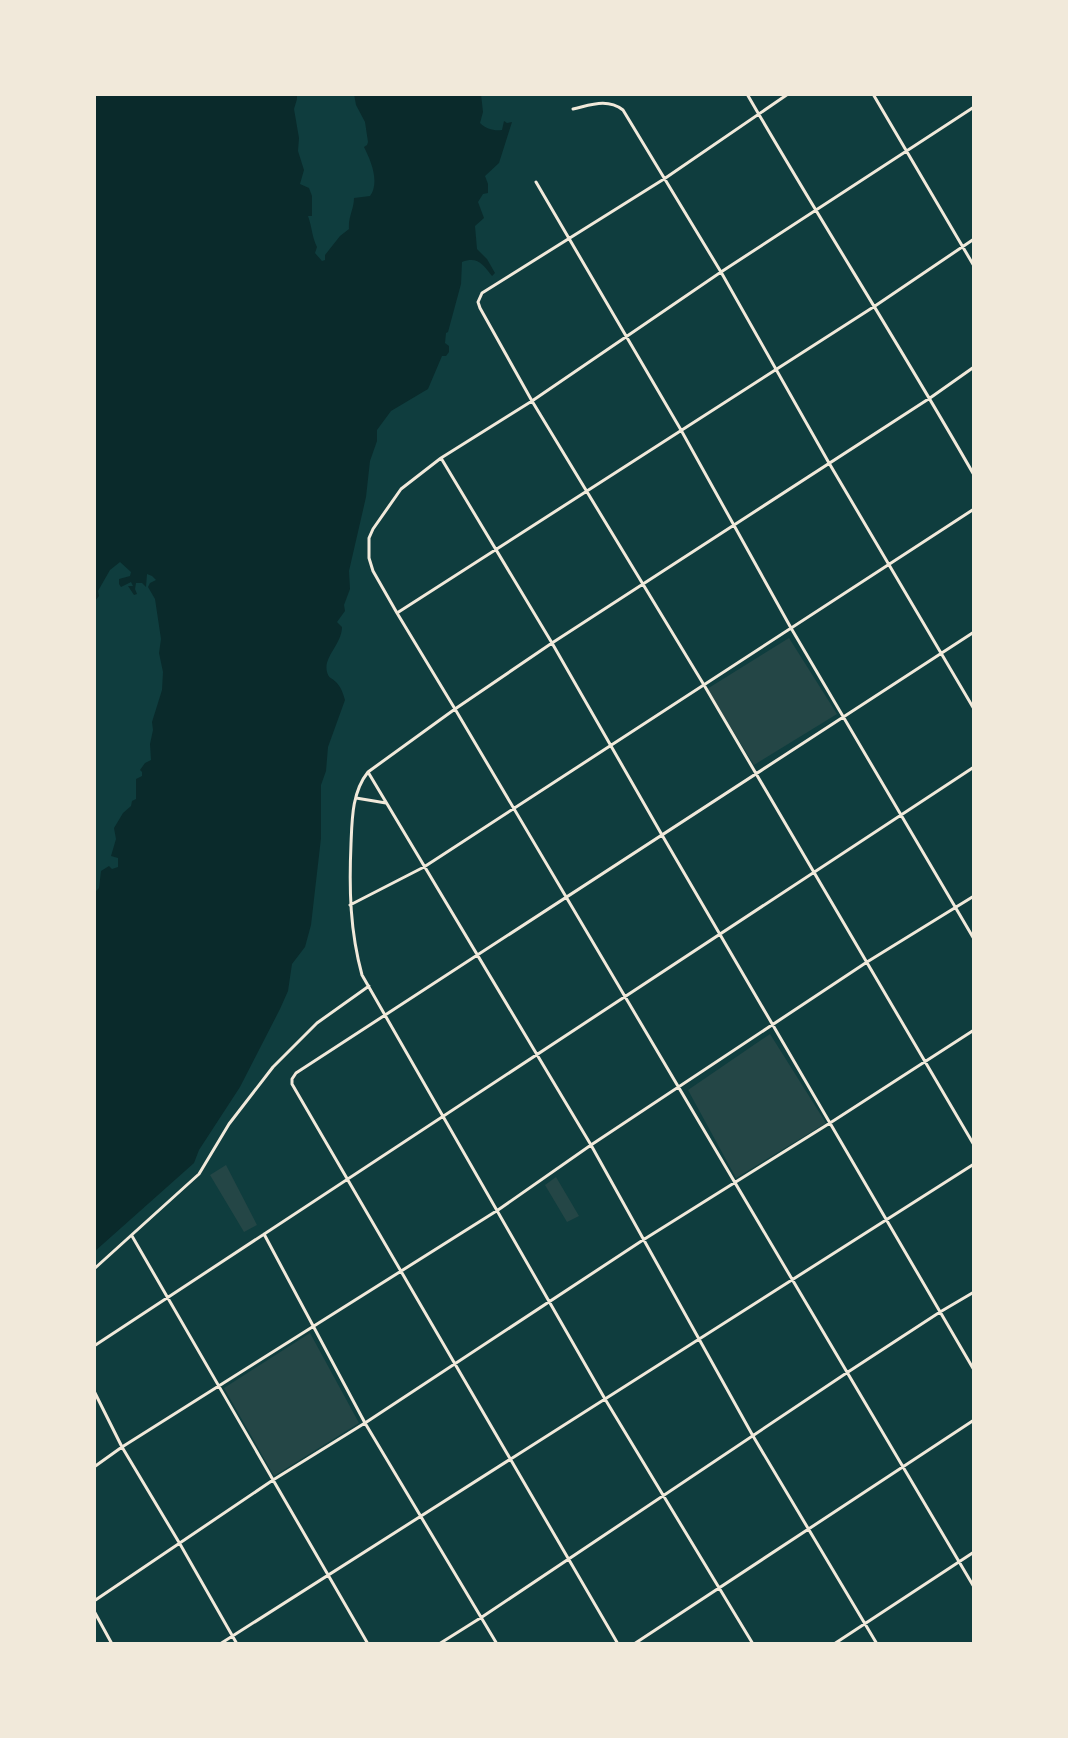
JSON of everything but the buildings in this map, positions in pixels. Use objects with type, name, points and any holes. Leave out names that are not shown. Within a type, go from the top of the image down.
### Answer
[{"type":"street","points":[[747,94],[974,475]]},
{"type":"street","points":[[788,94],[664,179],[482,293],[478,302],[532,401],[704,685],[974,1145]]},
{"type":"street","points":[[873,94],[974,266]]},
{"type":"street","points":[[573,109],[603,102],[614,103],[623,110],[721,272],[974,709]]},
{"type":"street","points":[[974,107],[721,272],[532,401],[441,458],[401,489],[369,538],[369,558],[373,571],[397,613],[974,1587]]},
{"type":"street","points":[[536,182],[681,430],[791,628],[974,939]]},
{"type":"street","points":[[397,613],[974,239]]},
{"type":"street","points":[[753,1644],[605,1399],[362,975],[350,905],[353,814],[361,780],[368,772],[455,709],[974,367]]},
{"type":"street","points":[[441,458],[552,643],[974,1370]]},
{"type":"street","points":[[350,905],[424,867],[514,810],[974,509]]},
{"type":"street","points":[[618,1644],[292,1084],[292,1079],[296,1073],[384,1015],[974,632]]},
{"type":"street","points":[[94,1346],[974,767]]},
{"type":"street","points":[[368,772],[591,1145],[753,1436],[877,1644]]},
{"type":"street","points":[[356,798],[386,803]]},
{"type":"street","points":[[94,1467],[498,1210],[867,962],[974,896]]},
{"type":"street","points":[[94,1269],[199,1174],[229,1124],[273,1067],[317,1023],[369,986]]},
{"type":"street","points":[[94,1601],[273,1480],[974,1030]]},
{"type":"street","points":[[220,1644],[974,1164]]},
{"type":"street","points":[[264,1234],[365,1423],[497,1644]]},
{"type":"street","points":[[132,1236],[368,1644]]},
{"type":"street","points":[[439,1644],[848,1372],[974,1292]]},
{"type":"street","points":[[94,1391],[122,1447],[237,1644]]},
{"type":"street","points":[[634,1644],[974,1420]]},
{"type":"street","points":[[834,1644],[974,1552]]},
{"type":"street","points":[[94,1611],[112,1644]]},
{"type":"shaded area","points":[[94,94],[297,94],[294,109],[298,151],[304,170],[300,184],[309,188],[312,196],[312,216],[308,216],[317,247],[315,253],[322,261],[349,229],[354,198],[370,196],[373,190],[372,165],[364,147],[368,142],[365,122],[354,94],[481,94],[483,112],[480,123],[493,130],[502,130],[504,121],[512,122],[499,163],[485,176],[488,193],[483,194],[478,202],[484,218],[475,226],[477,249],[495,273],[492,276],[476,261],[462,262],[461,284],[446,333],[445,343],[449,346],[449,352],[442,356],[428,389],[391,411],[377,430],[349,571],[350,589],[345,611],[337,622],[342,627],[341,633],[326,666],[345,700],[328,747],[321,785],[321,838],[311,925],[305,947],[292,964],[288,991],[240,1087],[199,1150],[194,1163],[94,1252],[94,893],[99,888],[101,871],[109,866],[112,869],[118,867],[118,858],[111,856],[116,839],[114,828],[136,799],[136,779],[142,776],[140,770],[145,763],[151,760],[152,722],[162,690],[163,672],[155,599],[148,587],[156,580],[147,574],[146,587],[136,583],[137,594],[134,595],[128,586],[133,586],[131,582],[121,587],[119,584],[119,579],[130,576],[131,572],[120,562],[110,570],[94,602]]},
{"type":"shaded area","points":[[789,638],[837,714],[754,765],[707,689]]},
{"type":"shaded area","points":[[770,1034],[826,1123],[736,1178],[688,1090]]},
{"type":"shaded area","points":[[226,1165],[257,1225],[244,1232],[210,1175]]},
{"type":"shaded area","points":[[556,1177],[579,1216],[567,1222],[545,1185]]},
{"type":"shaded area","points":[[310,1333],[359,1423],[274,1476],[224,1388]]}]
